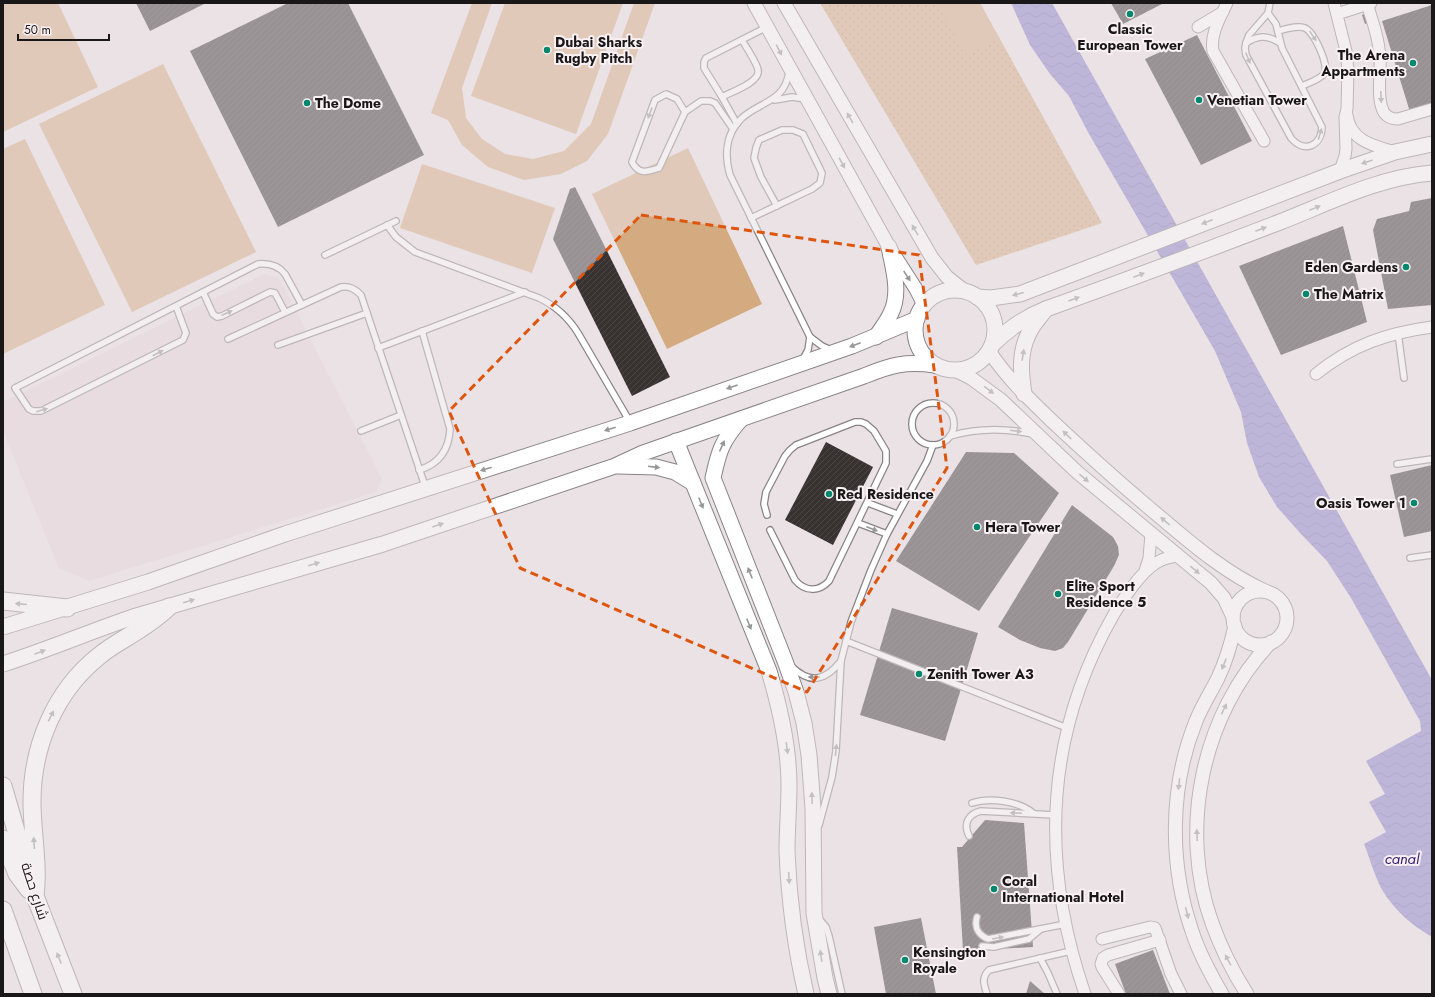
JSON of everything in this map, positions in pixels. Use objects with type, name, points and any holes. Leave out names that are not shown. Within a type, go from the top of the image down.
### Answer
[{"type":"main road","points":[[935,365],[920,350],[916,340],[915,329],[917,319],[924,305],[931,298],[948,291],[992,298],[1020,294],[1340,171],[1395,152],[1432,144]]},
{"type":"main road","points":[[3,664],[32,655],[133,617],[383,544],[615,466],[643,453],[887,367],[911,363],[935,365],[945,369],[965,369],[975,365],[983,359],[1004,333],[1031,315],[1372,186],[1389,180],[1432,172]]},
{"type":"main road","points":[[876,337],[891,313],[895,302],[896,290],[888,247]]},
{"type":"main road","points":[[972,294],[985,304],[993,318],[995,334],[991,348]]},
{"type":"main road","points":[[1024,394],[1022,376],[1023,352],[1028,334],[1046,309]]},
{"type":"main road","points":[[3,627],[148,582],[285,534],[630,422],[852,346],[917,319]]},
{"type":"main road","points":[[741,419],[723,443],[713,478],[785,661],[804,723],[809,755],[812,801],[814,913],[829,994]]},
{"type":"main road","points":[[676,441],[769,671],[784,727],[788,755],[789,784],[787,844],[789,882],[796,944],[806,994]]},
{"type":"main road","points":[[615,466],[656,467],[675,472],[692,482]]},
{"type":"main road","points":[[3,601],[67,608]]},
{"type":"main road","points":[[35,896],[36,878],[32,801],[33,781],[41,740],[49,719],[59,700],[72,683],[98,657],[112,646],[142,629],[169,607]]},
{"type":"main road","name":"شارع حصة","points":[[3,786],[35,896],[73,994]]},
{"type":"main road","points":[[3,839],[17,874],[35,896]]},
{"type":"main road","points":[[3,910],[33,994]]},
{"type":"street","points":[[754,3],[888,247],[916,289],[924,305]]},
{"type":"street","points":[[784,3],[932,258],[948,277],[972,294]]},
{"type":"street","points":[[1334,3],[1346,51],[1348,70],[1347,108],[1344,125],[1346,148],[1340,171]]},
{"type":"street","points":[[1337,14],[1369,4],[1379,46],[1381,71],[1380,103],[1384,113],[1388,117],[1398,119],[1432,109]]},
{"type":"street","points":[[1198,27],[1225,8]]},
{"type":"street","points":[[1225,8],[1212,39],[1213,51],[1264,141]]},
{"type":"street","points":[[1347,108],[1349,123],[1357,136],[1364,142],[1395,152]]},
{"type":"street","points":[[1316,374],[1334,360],[1354,348],[1398,333],[1432,327]]},
{"type":"street","points":[[991,348],[1006,374],[1024,394],[1076,444],[1173,527],[1236,576],[1273,594],[1285,607],[1287,615],[1283,631],[1248,668],[1224,710],[1212,739],[1204,768],[1199,799],[1197,829],[1198,861],[1203,892],[1211,922],[1223,951],[1247,994]]},
{"type":"street","points":[[955,370],[987,388],[1076,472],[1218,590],[1224,598],[1238,633],[1249,642],[1256,644],[1271,642]]},
{"type":"street","points":[[1144,573],[1149,558],[1151,534]]},
{"type":"street","points":[[1085,994],[1071,951],[1056,871],[1055,815],[1058,775],[1067,728],[1086,669],[1120,604],[1144,573],[1155,563],[1162,559],[1178,556]]},
{"type":"street","points":[[1222,994],[1206,966],[1193,936],[1187,915],[1178,871],[1175,838],[1176,805],[1186,748],[1196,720],[1226,661],[1234,622],[1235,608],[1247,594],[1256,591],[1265,591]]},
{"type":"street","points":[[1102,939],[1150,927],[1156,930],[1171,974],[1181,994]]},
{"type":"street","points":[[1119,994],[1102,967],[1101,964],[1103,958],[1108,955],[1160,940]]},
{"type":"lane","points":[[1268,13],[1276,24],[1280,43],[1322,127],[1322,134],[1319,140],[1308,146],[1301,146],[1295,143],[1291,138],[1246,55],[1246,43],[1249,35],[1268,13],[1270,3]]},
{"type":"lane","points":[[735,127],[722,97],[704,68],[704,62],[706,58],[767,27]]},
{"type":"lane","points":[[1278,31],[1301,27],[1307,28],[1314,36],[1326,65],[1326,71],[1320,78],[1302,86]]},
{"type":"lane","points":[[1246,43],[1252,38],[1259,36],[1267,36],[1280,43]]},
{"type":"lane","points":[[722,97],[757,78],[758,71],[742,40]]},
{"type":"lane","points":[[789,69],[783,90],[772,100],[749,112],[735,127],[727,146],[726,164],[730,175],[810,337],[822,346],[836,351]]},
{"type":"lane","points":[[685,112],[678,99],[666,94],[655,100],[632,162],[635,168],[645,172],[659,168],[685,112],[701,101],[710,101],[715,103],[735,127]]},
{"type":"lane","points":[[772,100],[786,98],[806,99]]},
{"type":"lane","points":[[751,218],[777,206],[812,189],[820,183],[822,173],[803,134],[793,130],[782,130],[759,140],[756,148],[754,158],[761,177],[777,206]]},
{"type":"lane","points":[[325,255],[396,221]]},
{"type":"lane","points":[[387,225],[396,238],[415,252],[525,292],[549,302],[558,309],[572,324],[630,422]]},
{"type":"lane","points":[[176,306],[186,333],[183,340],[41,411],[37,412],[29,408],[15,388],[254,266],[267,264],[275,266],[285,274],[302,305]]},
{"type":"lane","points":[[228,339],[341,287],[346,286],[355,289],[361,295],[426,489]]},
{"type":"lane","points":[[203,292],[213,314],[218,316],[222,316],[270,292],[275,293],[285,312]]},
{"type":"lane","points":[[378,348],[525,292]]},
{"type":"lane","points":[[278,345],[367,313]]},
{"type":"lane","points":[[419,470],[427,468],[440,459],[448,445],[450,429],[422,331]]},
{"type":"lane","points":[[1398,333],[1404,378]]},
{"type":"lane","points":[[800,364],[808,350],[810,337]]},
{"type":"lane","points":[[933,402],[940,403],[946,407],[951,411],[954,418],[953,431],[950,436],[946,441],[933,445],[920,441],[916,436],[913,430],[913,417],[921,406],[933,402]]},
{"type":"lane","points":[[361,431],[401,415]]},
{"type":"lane","points":[[767,515],[764,504],[766,492],[785,456],[790,450],[796,445],[856,422],[866,424],[871,427],[882,443],[887,457],[884,469],[829,581],[825,585],[815,590],[804,588],[796,580],[770,530]]},
{"type":"lane","points":[[950,436],[981,430],[1019,431],[1038,435]]},
{"type":"lane","points":[[813,842],[832,777],[836,750],[841,661],[846,641],[858,603],[887,534],[927,461],[933,445]]},
{"type":"lane","points":[[1397,464],[1432,458]]},
{"type":"lane","points":[[868,503],[898,514]]},
{"type":"lane","points":[[858,523],[887,534]]},
{"type":"lane","points":[[1410,558],[1432,555]]},
{"type":"lane","points":[[846,641],[1067,728]]},
{"type":"lane","points":[[785,661],[804,677],[815,679],[826,676],[835,669],[841,661]]},
{"type":"lane","points":[[972,803],[983,800],[1015,803],[1026,807],[1033,814]]},
{"type":"lane","points":[[969,836],[966,832],[966,822],[976,812],[1055,815]]},
{"type":"lane","points":[[814,913],[828,931],[842,994]]},
{"type":"lane","points":[[977,917],[977,931],[980,935],[988,939],[1066,924]]},
{"type":"lane","points":[[982,946],[994,948],[1029,939],[1042,929]]},
{"type":"lane","points":[[987,994],[983,981],[989,970],[1071,951]]},
{"type":"lane","points":[[1040,958],[1057,994]]},
{"type":"highlighted area","points":[[641,215],[919,255],[947,468],[807,692],[520,568],[449,411]]},
{"type":"shaded area","points":[[3,3],[58,3],[98,87],[3,132]]},
{"type":"shaded area","points":[[472,3],[492,3],[462,88],[466,118],[482,139],[505,154],[533,159],[564,151],[591,124],[634,3],[655,3],[608,134],[587,161],[561,174],[524,180],[488,167],[462,145],[448,120],[431,113]]},
{"type":"shaded area","name":"Dubai Sharks Rugby Pitch","points":[[505,3],[623,3],[576,134],[471,96]]},
{"type":"shaded area","points":[[820,3],[980,3],[1102,223],[976,265]]},
{"type":"shaded area","points":[[938,3],[980,3],[999,39],[965,55]]},
{"type":"shaded area","points":[[163,64],[256,252],[132,312],[39,124]]},
{"type":"shaded area","points":[[25,139],[105,305],[3,354],[3,149]]},
{"type":"shaded area","points":[[688,148],[762,304],[667,349],[592,194]]},
{"type":"shaded area","points":[[422,164],[555,208],[532,273],[400,228]]},
{"type":"shaded area","points":[[264,274],[279,278],[382,479],[376,492],[89,581],[59,568],[3,431],[3,402]]},
{"type":"water","name":"canal","points":[[1011,3],[1052,3],[1432,680],[1432,937],[1403,916],[1391,903],[1381,888],[1364,844],[1386,832],[1369,802],[1385,794],[1366,761],[1421,731],[1420,721],[1351,598],[1327,561],[1277,507],[1259,477],[1247,443],[1241,412],[1215,351],[1089,134],[1069,96],[1050,74],[1030,45]]},
{"type":"building","points":[[136,3],[206,3],[150,31]]},
{"type":"building","name":"The Dome","points":[[288,3],[348,3],[424,155],[278,227],[190,51]]},
{"type":"building","name":"Classic European Tower","points":[[1111,3],[1164,3],[1123,24]]},
{"type":"building","name":"The Arena Appartments","points":[[1432,5],[1432,105],[1410,112],[1382,21]]},
{"type":"building","points":[[1369,12],[1373,21],[1365,24],[1362,15]]},
{"type":"building","name":"Venetian Tower","points":[[1197,35],[1252,141],[1201,165],[1145,59]]},
{"type":"building","points":[[575,187],[670,377],[632,396],[553,239],[570,189]]},
{"type":"building","name":"Eden Gardens","points":[[1432,198],[1432,305],[1388,309],[1373,230],[1377,219],[1409,211],[1411,202]]},
{"type":"building","name":"The Matrix","points":[[1343,226],[1367,322],[1281,355],[1239,266]]},
{"type":"building","name":"Red Residence","points":[[826,442],[873,467],[833,545],[785,520]]},
{"type":"building","name":"Hera Tower","points":[[966,452],[1014,453],[1059,493],[979,611],[896,561]]},
{"type":"building","name":"Oasis Tower 1","points":[[1432,465],[1432,531],[1404,537],[1390,475]]},
{"type":"building","name":"Elite Sport Residence 5","points":[[1072,505],[1113,537],[1118,546],[1119,555],[1114,566],[1068,642],[1063,648],[1055,651],[1040,648],[1020,640],[998,627]]},
{"type":"building","name":"Zenith Tower A3","points":[[892,608],[978,633],[945,741],[860,715]]},
{"type":"building","name":"Coral International Hotel","points":[[985,820],[1024,823],[1033,947],[963,951],[957,847],[962,847]]},
{"type":"building","name":"Kensington Royale","points":[[921,918],[936,994],[886,994],[874,927]]},
{"type":"building","points":[[1153,950],[1170,994],[1126,994],[1115,964]]},
{"type":"building","points":[[1030,981],[1045,994],[1026,994]]},
{"type":"place","name":"Classic European Tower","points":[[1130,14]]},
{"type":"place","name":"Dubai Sharks Rugby Pitch","points":[[547,50]]},
{"type":"place","name":"The Arena Appartments","points":[[1413,63]]},
{"type":"place","name":"Venetian Tower","points":[[1199,100]]},
{"type":"place","name":"The Dome","points":[[307,103]]},
{"type":"place","name":"Eden Gardens","points":[[1406,267]]},
{"type":"place","name":"The Matrix","points":[[1306,294]]},
{"type":"place","name":"Red Residence","points":[[829,494]]},
{"type":"place","name":"Oasis Tower 1","points":[[1414,503]]},
{"type":"place","name":"Hera Tower","points":[[977,527]]},
{"type":"place","name":"Elite Sport Residence 5","points":[[1058,594]]},
{"type":"place","name":"Zenith Tower A3","points":[[919,674]]},
{"type":"place","name":"Coral International Hotel","points":[[994,889]]},
{"type":"place","name":"Kensington Royale","points":[[905,960]]}]
